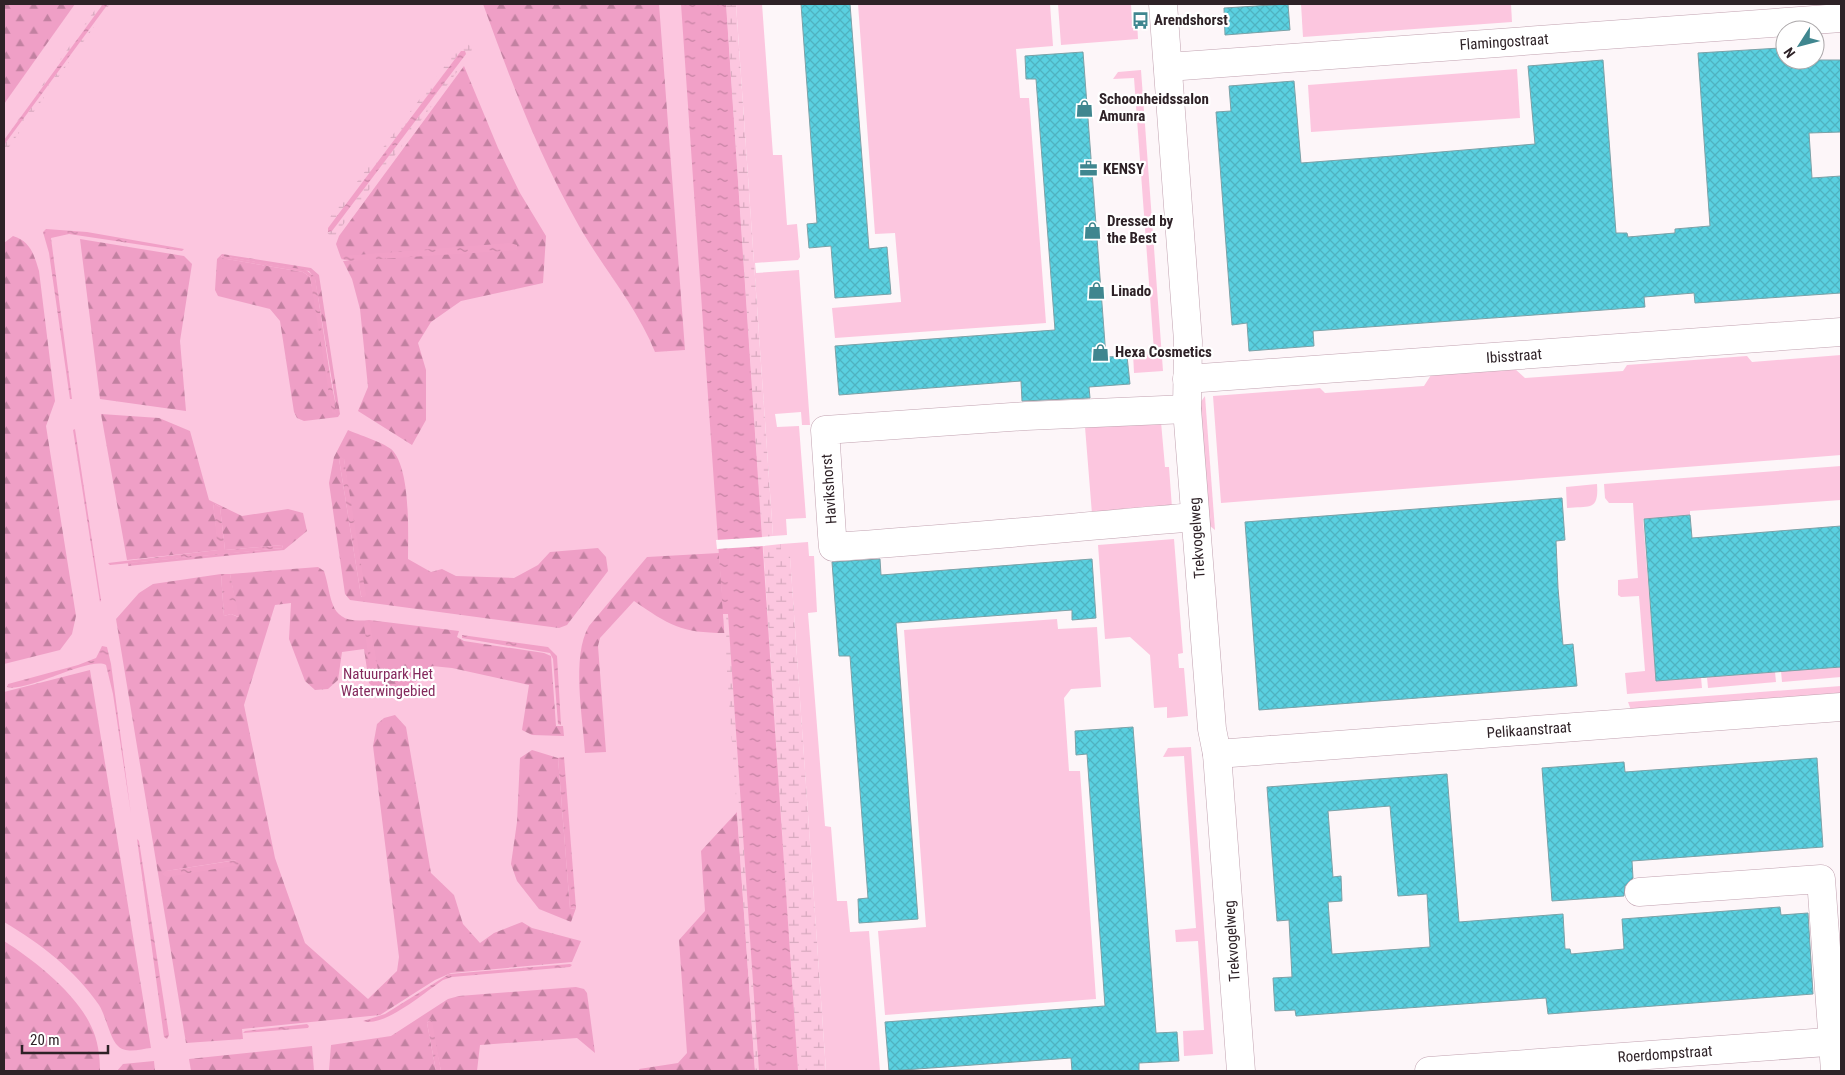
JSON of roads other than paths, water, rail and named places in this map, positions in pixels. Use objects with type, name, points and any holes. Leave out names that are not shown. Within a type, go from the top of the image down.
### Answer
[{"type":"street","name":"Trekvogelweg","points":[[1162,4],[1188,342],[1187,409],[1212,729],[1217,754],[1241,1071]]},
{"type":"street","name":"Flamingostraat","points":[[1168,67],[1841,18]]},
{"type":"street","name":"Ibisstraat","points":[[1187,379],[1841,332]]},
{"type":"street","name":"Havikshorst","points":[[1187,409],[1026,416],[825,430],[832,535],[833,547],[979,537],[1093,524],[1195,517]]},
{"type":"street","name":"Pelikaanstraat","points":[[1217,754],[1841,707]]},
{"type":"street","points":[[1639,892],[1821,879],[1837,1041],[1835,1071]]},
{"type":"street","name":"Roerdompstraat","points":[[1430,1071],[1837,1041]]},
{"type":"water","points":[[103,4],[108,4],[4,145],[4,140]]},
{"type":"water","points":[[681,4],[726,4],[798,1071],[759,1071],[728,614],[723,614]]},
{"type":"water","points":[[461,51],[465,51],[466,54],[332,231],[328,232],[328,228]]},
{"type":"water","points":[[46,229],[87,232],[184,249],[182,251],[69,234],[51,238],[72,399],[70,399],[49,253],[43,232]]},
{"type":"water","points":[[510,243],[517,245],[517,250],[350,261],[341,259],[343,256]]},
{"type":"water","points":[[222,256],[306,270],[315,277],[336,414],[332,412],[310,277],[303,272],[220,258]]},
{"type":"water","points":[[75,429],[101,600],[100,602],[73,430]]},
{"type":"water","points":[[341,457],[344,459],[366,595],[364,597],[361,596],[339,459]]},
{"type":"water","points":[[213,503],[220,507],[225,550],[282,545],[283,548],[110,565],[108,563],[218,550]]},
{"type":"water","points":[[221,574],[230,574],[239,617],[231,614],[224,616]]},
{"type":"water","points":[[367,621],[370,624],[379,676],[376,680],[371,676],[364,624]]},
{"type":"water","points":[[462,635],[548,647],[557,656],[561,725],[558,724],[553,659],[550,653],[462,638]]},
{"type":"water","points":[[102,646],[107,647],[111,664],[131,814],[113,694],[106,665],[87,665],[29,685],[7,687],[8,684],[78,665],[96,658]]},
{"type":"water","points":[[564,757],[576,908],[570,909],[558,758]]},
{"type":"water","points":[[137,839],[139,841],[169,1035],[167,1039],[164,1037]]},
{"type":"water","points":[[237,860],[239,865],[167,877],[162,874],[166,871]]},
{"type":"water","points":[[572,965],[570,967],[452,977],[443,980],[393,1014],[372,1022],[363,1021],[385,1014],[449,974]]},
{"type":"water","points":[[430,1019],[432,1021],[441,1071],[436,1071],[427,1023]]},
{"type":"water","points":[[307,1024],[308,1028],[243,1033],[245,1031]]},
{"type":"place","name":"Arendshorst","points":[[1140,20]]},
{"type":"place","name":"Schoonheidssalon Amunra","points":[[1085,108]]},
{"type":"place","name":"KENSY","points":[[1089,169]]},
{"type":"place","name":"Dressed by the Best","points":[[1093,230]]},
{"type":"place","name":"Linado","points":[[1097,291]]},
{"type":"place","name":"Hexa Cosmetics","points":[[1101,352]]},
{"type":"park label","name":"Natuurpark Het Waterwingebied","points":[[388,682]]}]
